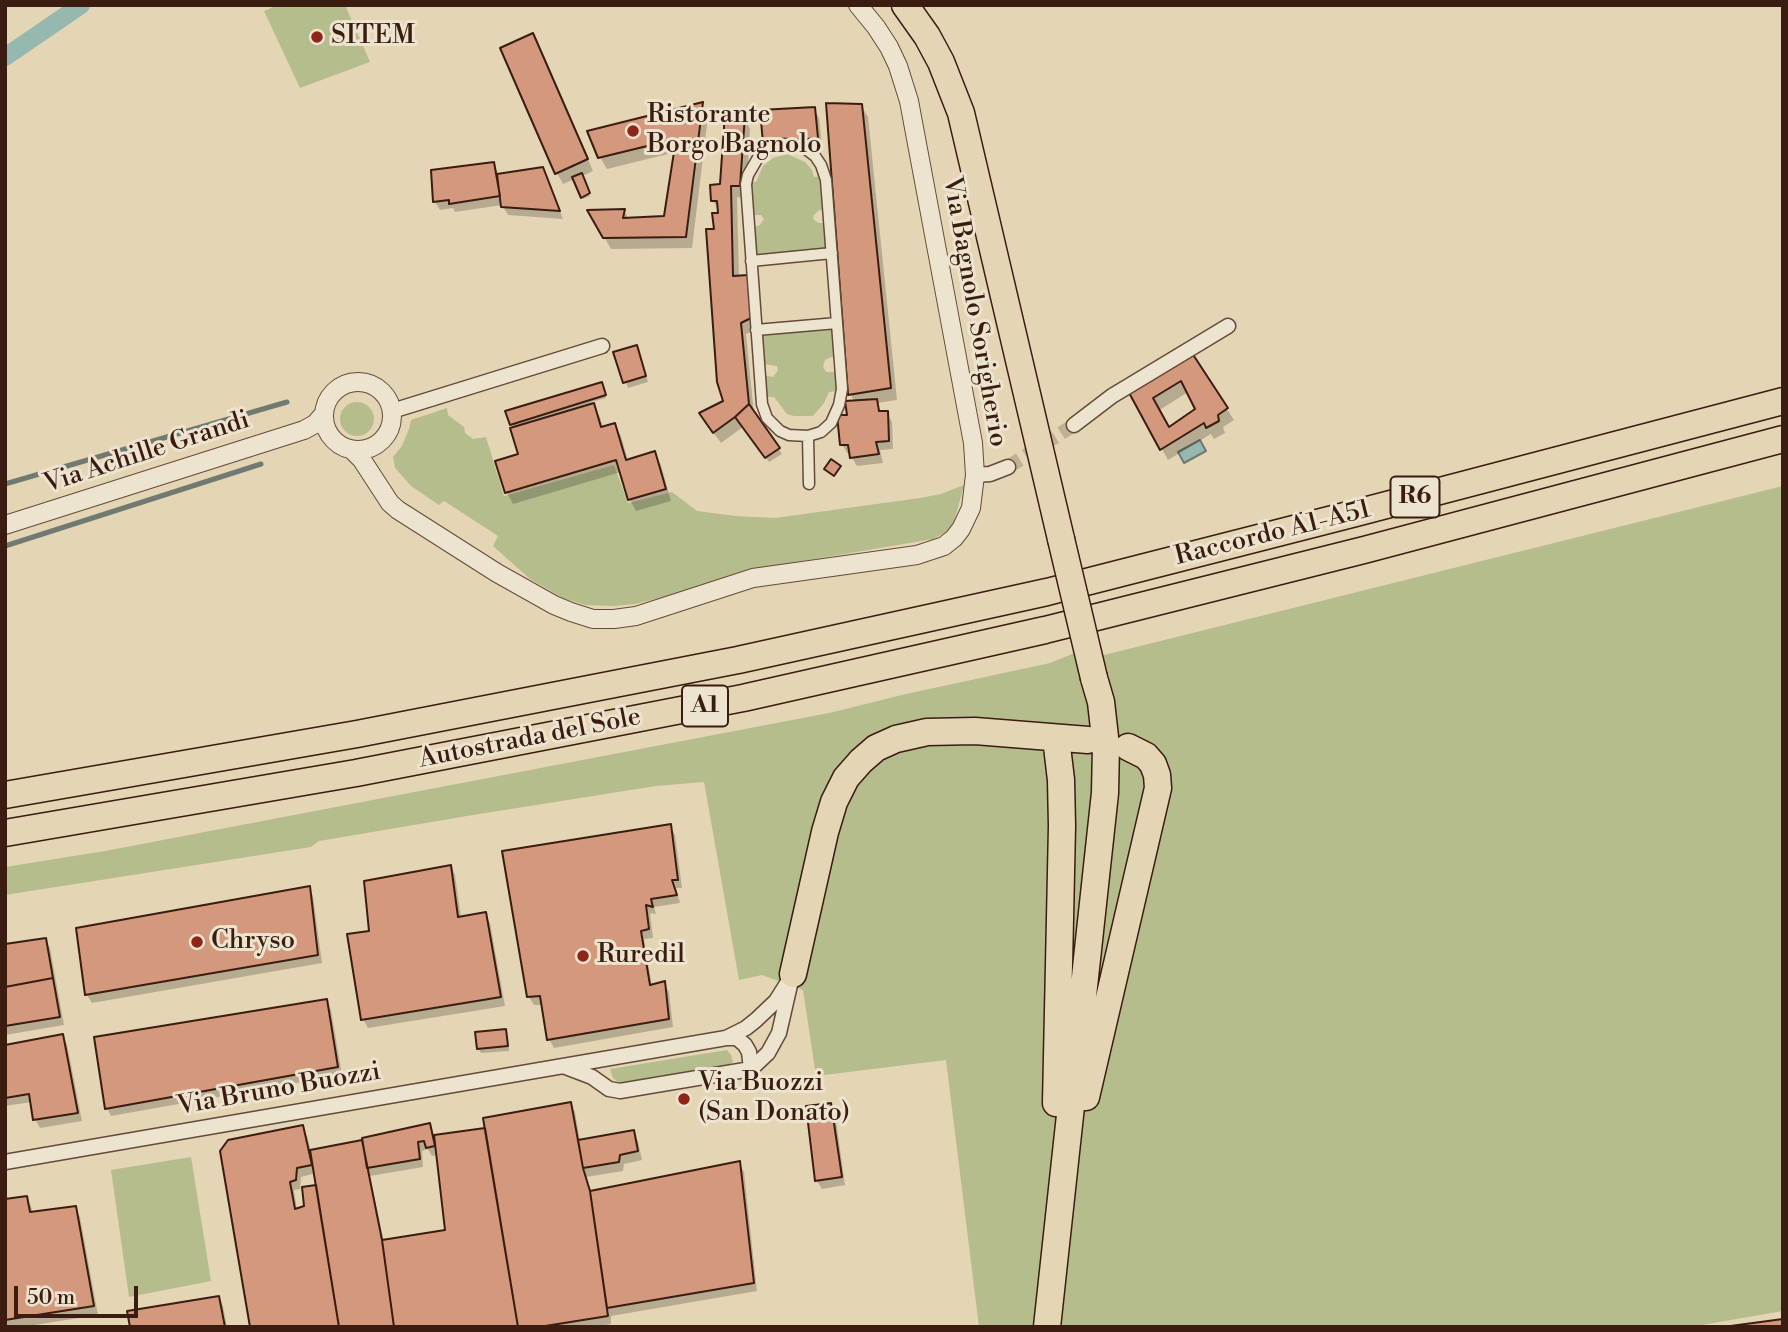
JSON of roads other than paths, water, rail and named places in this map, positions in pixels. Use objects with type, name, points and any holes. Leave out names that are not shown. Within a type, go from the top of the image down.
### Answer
[{"type":"highway","points":[[905,5],[941,62],[961,113],[1101,702],[1106,746],[1105,793],[1047,1327]]},
{"type":"highway","name":"Raccordo A1-A51","points":[[1047,592],[1783,401]]},
{"type":"highway","name":"Raccordo A1-A51","points":[[1052,629],[1783,439]]},
{"type":"highway","name":"Autostrada del Sole","points":[[5,795],[357,734],[738,660],[1047,592]]},
{"type":"highway","name":"Autostrada del Sole","points":[[5,833],[356,773],[716,704],[1052,629]]},
{"type":"highway","points":[[793,974],[834,802],[846,778],[876,748],[896,739],[927,732],[975,731],[1088,740]]},
{"type":"highway","points":[[1056,738],[1061,780],[1062,826],[1056,1136],[1060,1211]]},
{"type":"highway","points":[[1060,1211],[1158,788],[1153,764],[1146,756],[1128,747]]},
{"type":"street","name":"Via Bagnolo Sorigherio","points":[[352,450],[383,495],[398,510],[497,573],[571,612],[593,618],[636,616],[753,578],[917,555],[944,546],[954,538],[971,508],[975,475],[973,443],[909,101],[889,47],[858,5]]},
{"type":"street","points":[[796,145],[815,156],[821,165],[826,180],[832,253],[842,389],[839,405],[831,423],[821,432],[808,436],[789,435],[773,425],[762,404],[746,184],[759,156],[773,146],[796,145]]},
{"type":"street","points":[[751,261],[832,253]]},
{"type":"street","points":[[756,330],[837,323]]},
{"type":"street","points":[[1074,425],[1112,396],[1228,326]]},
{"type":"street","points":[[392,411],[602,346]]},
{"type":"street","points":[[369,471],[373,456],[392,422],[389,400],[382,390],[373,384],[362,381],[340,386],[331,394],[323,415],[325,427],[331,437],[352,450],[362,450],[380,442]]},
{"type":"street","name":"Via Achille Grandi","points":[[5,525],[304,430],[315,424],[323,415]]},
{"type":"street","points":[[304,430],[331,437]]},
{"type":"street","points":[[808,436],[809,484]]},
{"type":"street","points":[[975,475],[990,474],[1008,467]]},
{"type":"street","points":[[561,1065],[583,1073],[609,1089],[620,1091],[751,1069],[768,1053],[779,1033],[793,974]]},
{"type":"street","name":"Via Bruno Buozzi","points":[[5,1162],[726,1038],[746,1028],[776,1001],[793,974]]},
{"type":"street","points":[[726,1038],[737,1038],[745,1045],[749,1052],[751,1069]]},
{"type":"street","points":[[604,1085],[601,1069],[607,1059],[613,1057]]},
{"type":"water","points":[[1200,440],[1206,451],[1184,463],[1178,452]]},
{"type":"waterway","points":[[5,57],[81,5]]},
{"type":"waterway","points":[[5,484],[287,402]]},
{"type":"waterway","points":[[5,546],[261,464]]},
{"type":"tunnel","points":[[1008,467],[1074,425]]},
{"type":"place","name":"SITEM","points":[[317,37]]},
{"type":"place","name":"Ristorante Borgo Bagnolo","points":[[633,131]]},
{"type":"place","name":"Chryso","points":[[197,942]]},
{"type":"place","name":"Ruredil","points":[[583,956]]},
{"type":"place","name":"Via Buozzi (San Donato)","points":[[684,1099]]}]
